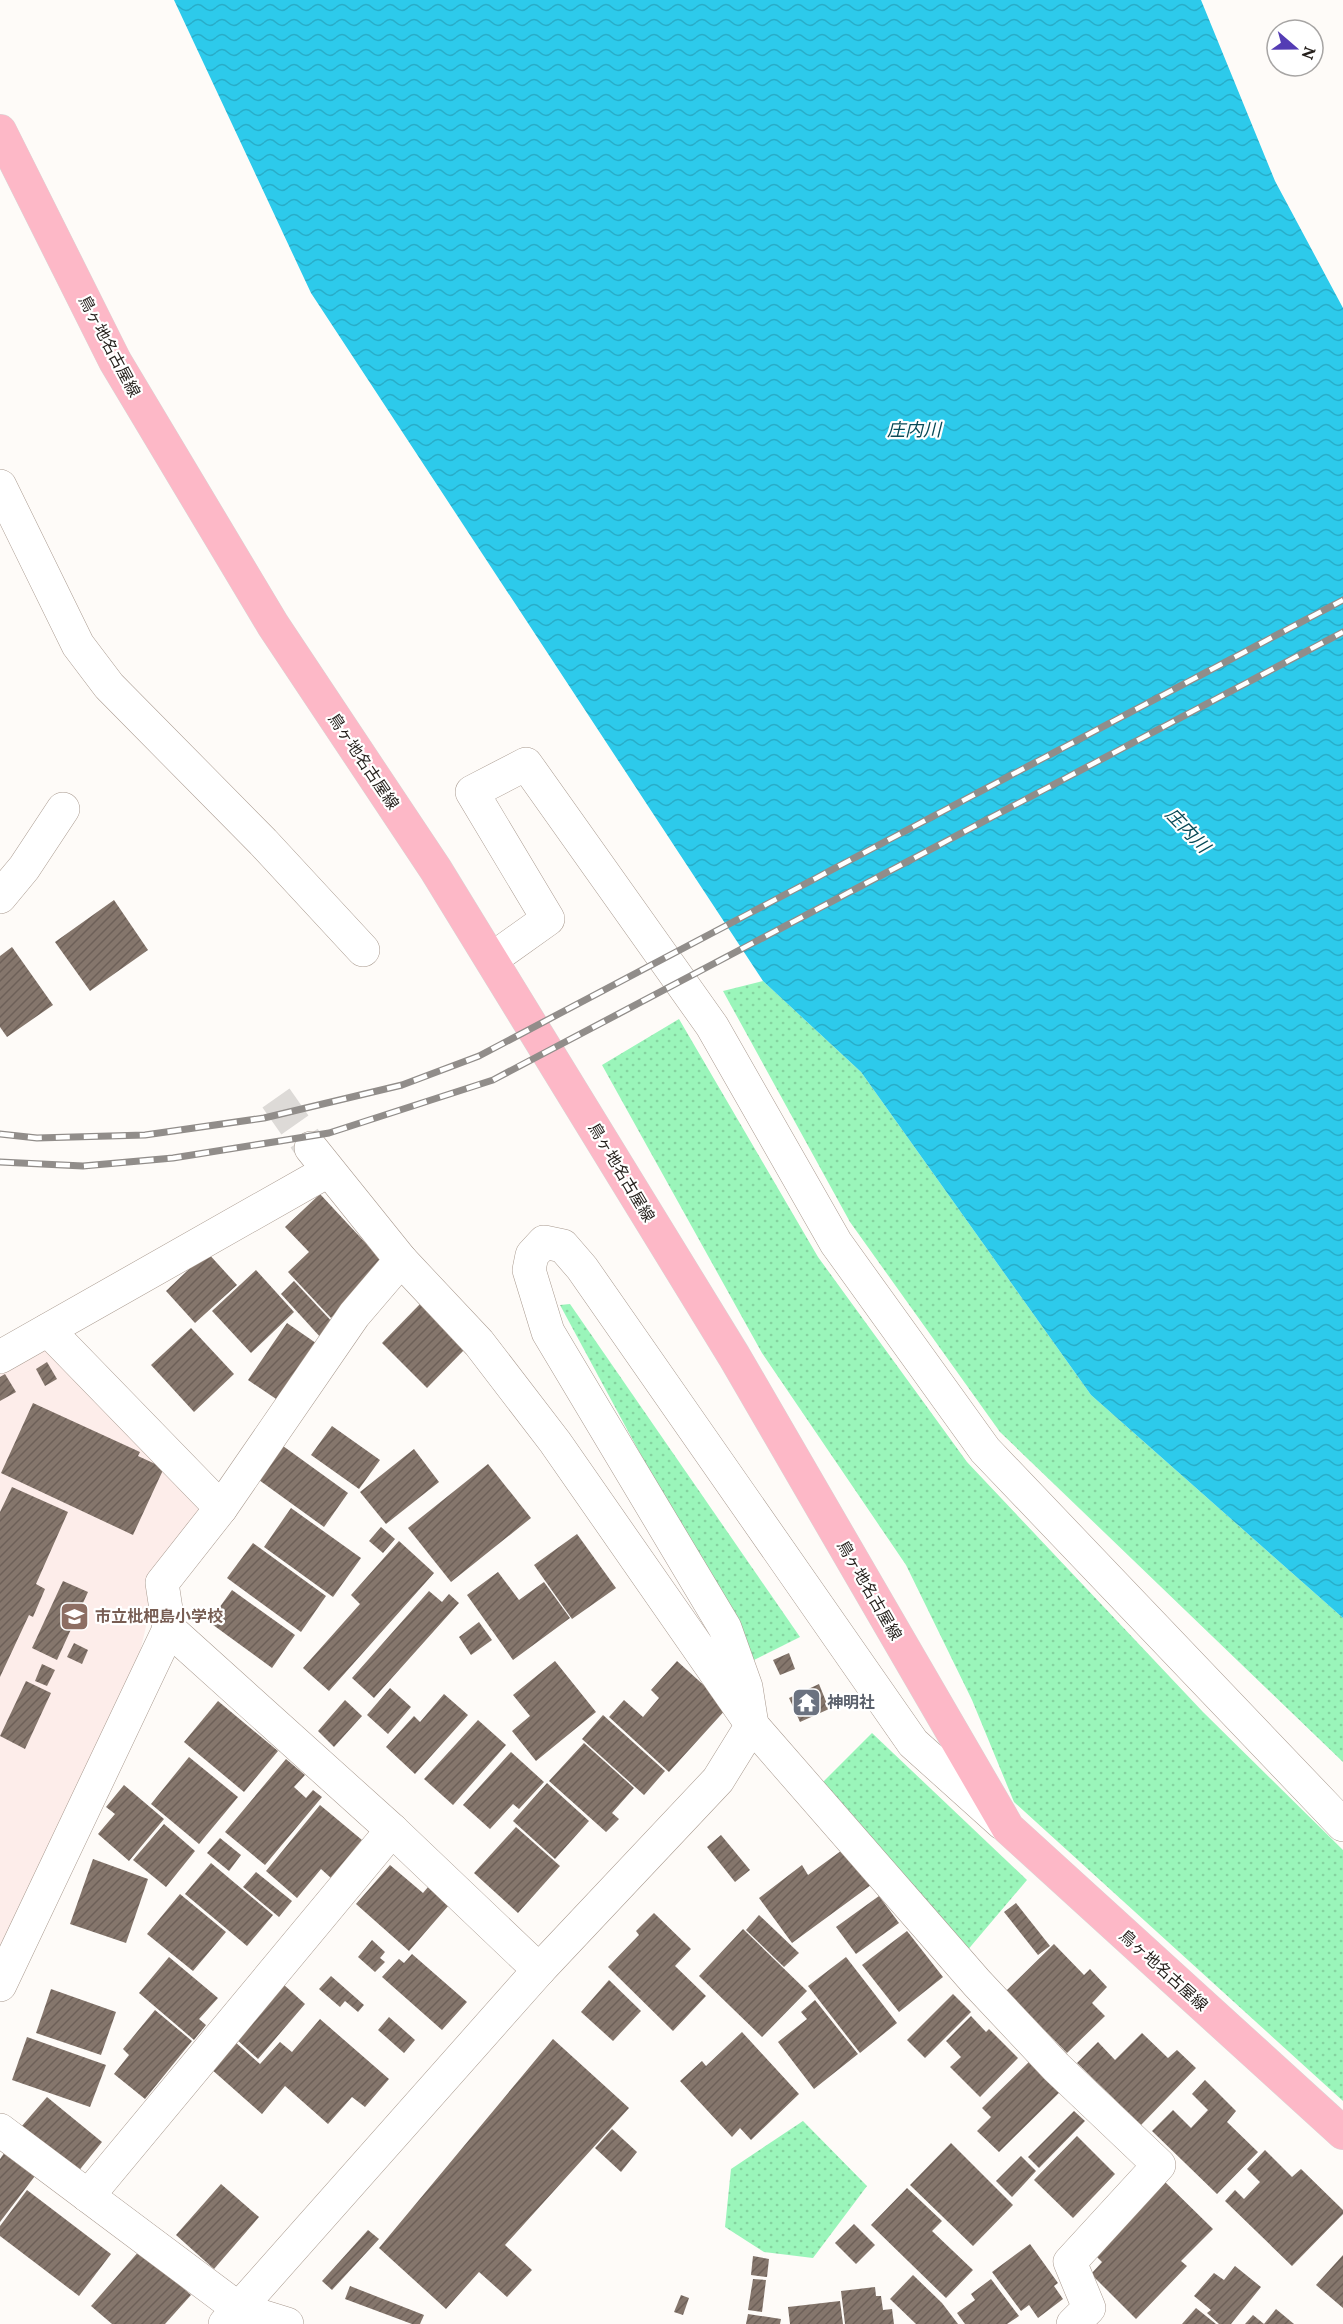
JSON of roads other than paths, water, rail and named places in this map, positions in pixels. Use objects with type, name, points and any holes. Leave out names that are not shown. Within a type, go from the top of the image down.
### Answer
[{"type":"main road","name":"鳥ヶ地名古屋線","points":[[0,131],[122,371],[273,625],[492,959],[734,1356],[1008,1828],[1343,2133]]},
{"type":"street","points":[[0,486],[78,645],[109,686],[263,842],[363,950]]},
{"type":"street","points":[[492,959],[548,919],[472,792],[526,764],[712,1026],[836,1243],[985,1450],[1343,1825]]},
{"type":"street","points":[[1,892],[24,868],[63,809]]},
{"type":"street","points":[[0,1357],[48,1330],[320,1159],[401,1260],[479,1343],[555,1442],[752,1725],[977,1983],[1056,2067],[1158,2165],[1070,2262],[1089,2308],[1073,2324]]},
{"type":"street","points":[[232,2317],[539,1970],[718,1780],[752,1725],[746,1687],[725,1628],[548,1332],[530,1270],[532,1255],[544,1242],[563,1246],[582,1268],[914,1743],[1008,1828]]},
{"type":"street","points":[[0,1985],[168,1629],[162,1583],[221,1508],[354,1315],[401,1260]]},
{"type":"street","points":[[48,1330],[221,1508]]},
{"type":"street","points":[[168,1629],[392,1830],[539,1970]]},
{"type":"street","points":[[88,2196],[392,1830]]},
{"type":"street","points":[[0,2130],[88,2196],[232,2317],[287,2324]]},
{"type":"water","name":"庄内川","points":[[174,0],[1201,0],[1275,181],[1343,308],[1343,1618],[1091,1395],[861,1072],[763,981],[311,293]]},
{"type":"tunnel","points":[[276,1098],[311,1148]]},
{"type":"railway","points":[[0,1134],[37,1138],[145,1135],[264,1118],[402,1085],[479,1056],[1343,600]]},
{"type":"railway","points":[[0,1162],[83,1166],[173,1158],[329,1133],[493,1080],[1343,632]]},
{"type":"place","name":"市立枇杷島小学校","points":[[74,1616]]},
{"type":"place","name":"神明社","points":[[806,1702]]}]
